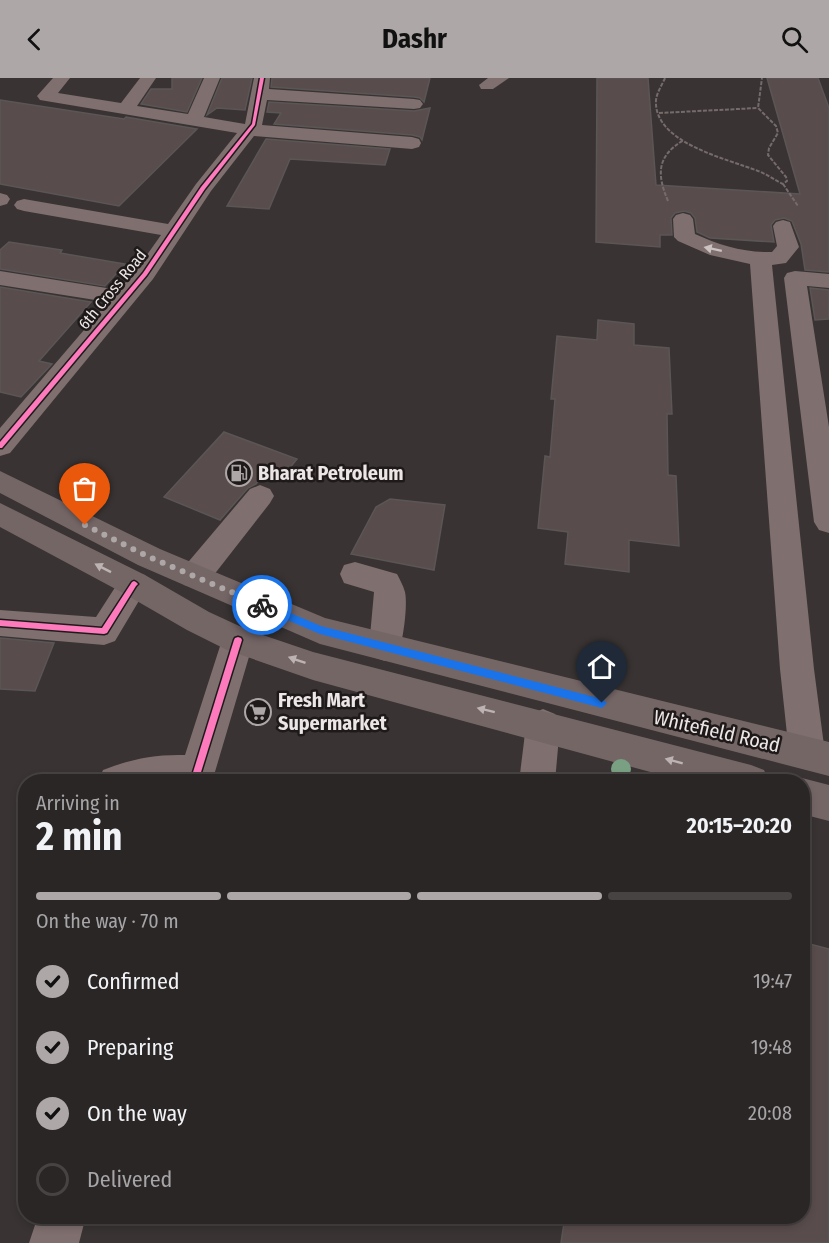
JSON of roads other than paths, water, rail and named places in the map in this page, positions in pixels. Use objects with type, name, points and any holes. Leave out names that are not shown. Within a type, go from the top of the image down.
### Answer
[{"type":"main road","name":"Whitefield Road","points":[[0,481],[149,557],[320,630],[678,723],[818,756]]},
{"type":"main road","name":"Whitefield Road","points":[[0,514],[134,584],[198,621],[238,640],[313,666],[722,774]]},
{"type":"main road","points":[[810,798],[829,803]]},
{"type":"street","points":[[62,78],[46,96],[250,130],[412,143]]},
{"type":"street","points":[[127,108],[148,78]]},
{"type":"street","points":[[194,120],[212,78]]},
{"type":"street","points":[[261,86],[414,104]]},
{"type":"street","name":"6th Cross Road","points":[[0,446],[145,274],[203,188],[250,130],[254,124],[261,86]]},
{"type":"street","points":[[24,205],[173,231]]},
{"type":"street","points":[[683,219],[685,237],[702,246],[761,260],[778,258],[788,247],[783,226]]},
{"type":"street","points":[[761,260],[765,279],[796,669],[818,756]]},
{"type":"street","points":[[0,278],[123,298]]},
{"type":"street","points":[[829,281],[795,278],[829,522]]},
{"type":"street","points":[[195,576],[260,496]]},
{"type":"street","points":[[355,574],[386,583],[390,594],[385,647]]},
{"type":"street","points":[[0,623],[104,631],[134,584]]},
{"type":"street","points":[[197,774],[238,640]]},
{"type":"street","points":[[538,774],[543,725]]},
{"type":"street","points":[[142,774],[160,772],[174,774]]},
{"type":"street","points":[[54,1243],[60,1224]]},
{"type":"place","name":"Bharat Petroleum","points":[[239,473]]},
{"type":"place","name":"Fresh Mart Supermarket","points":[[258,712]]}]
